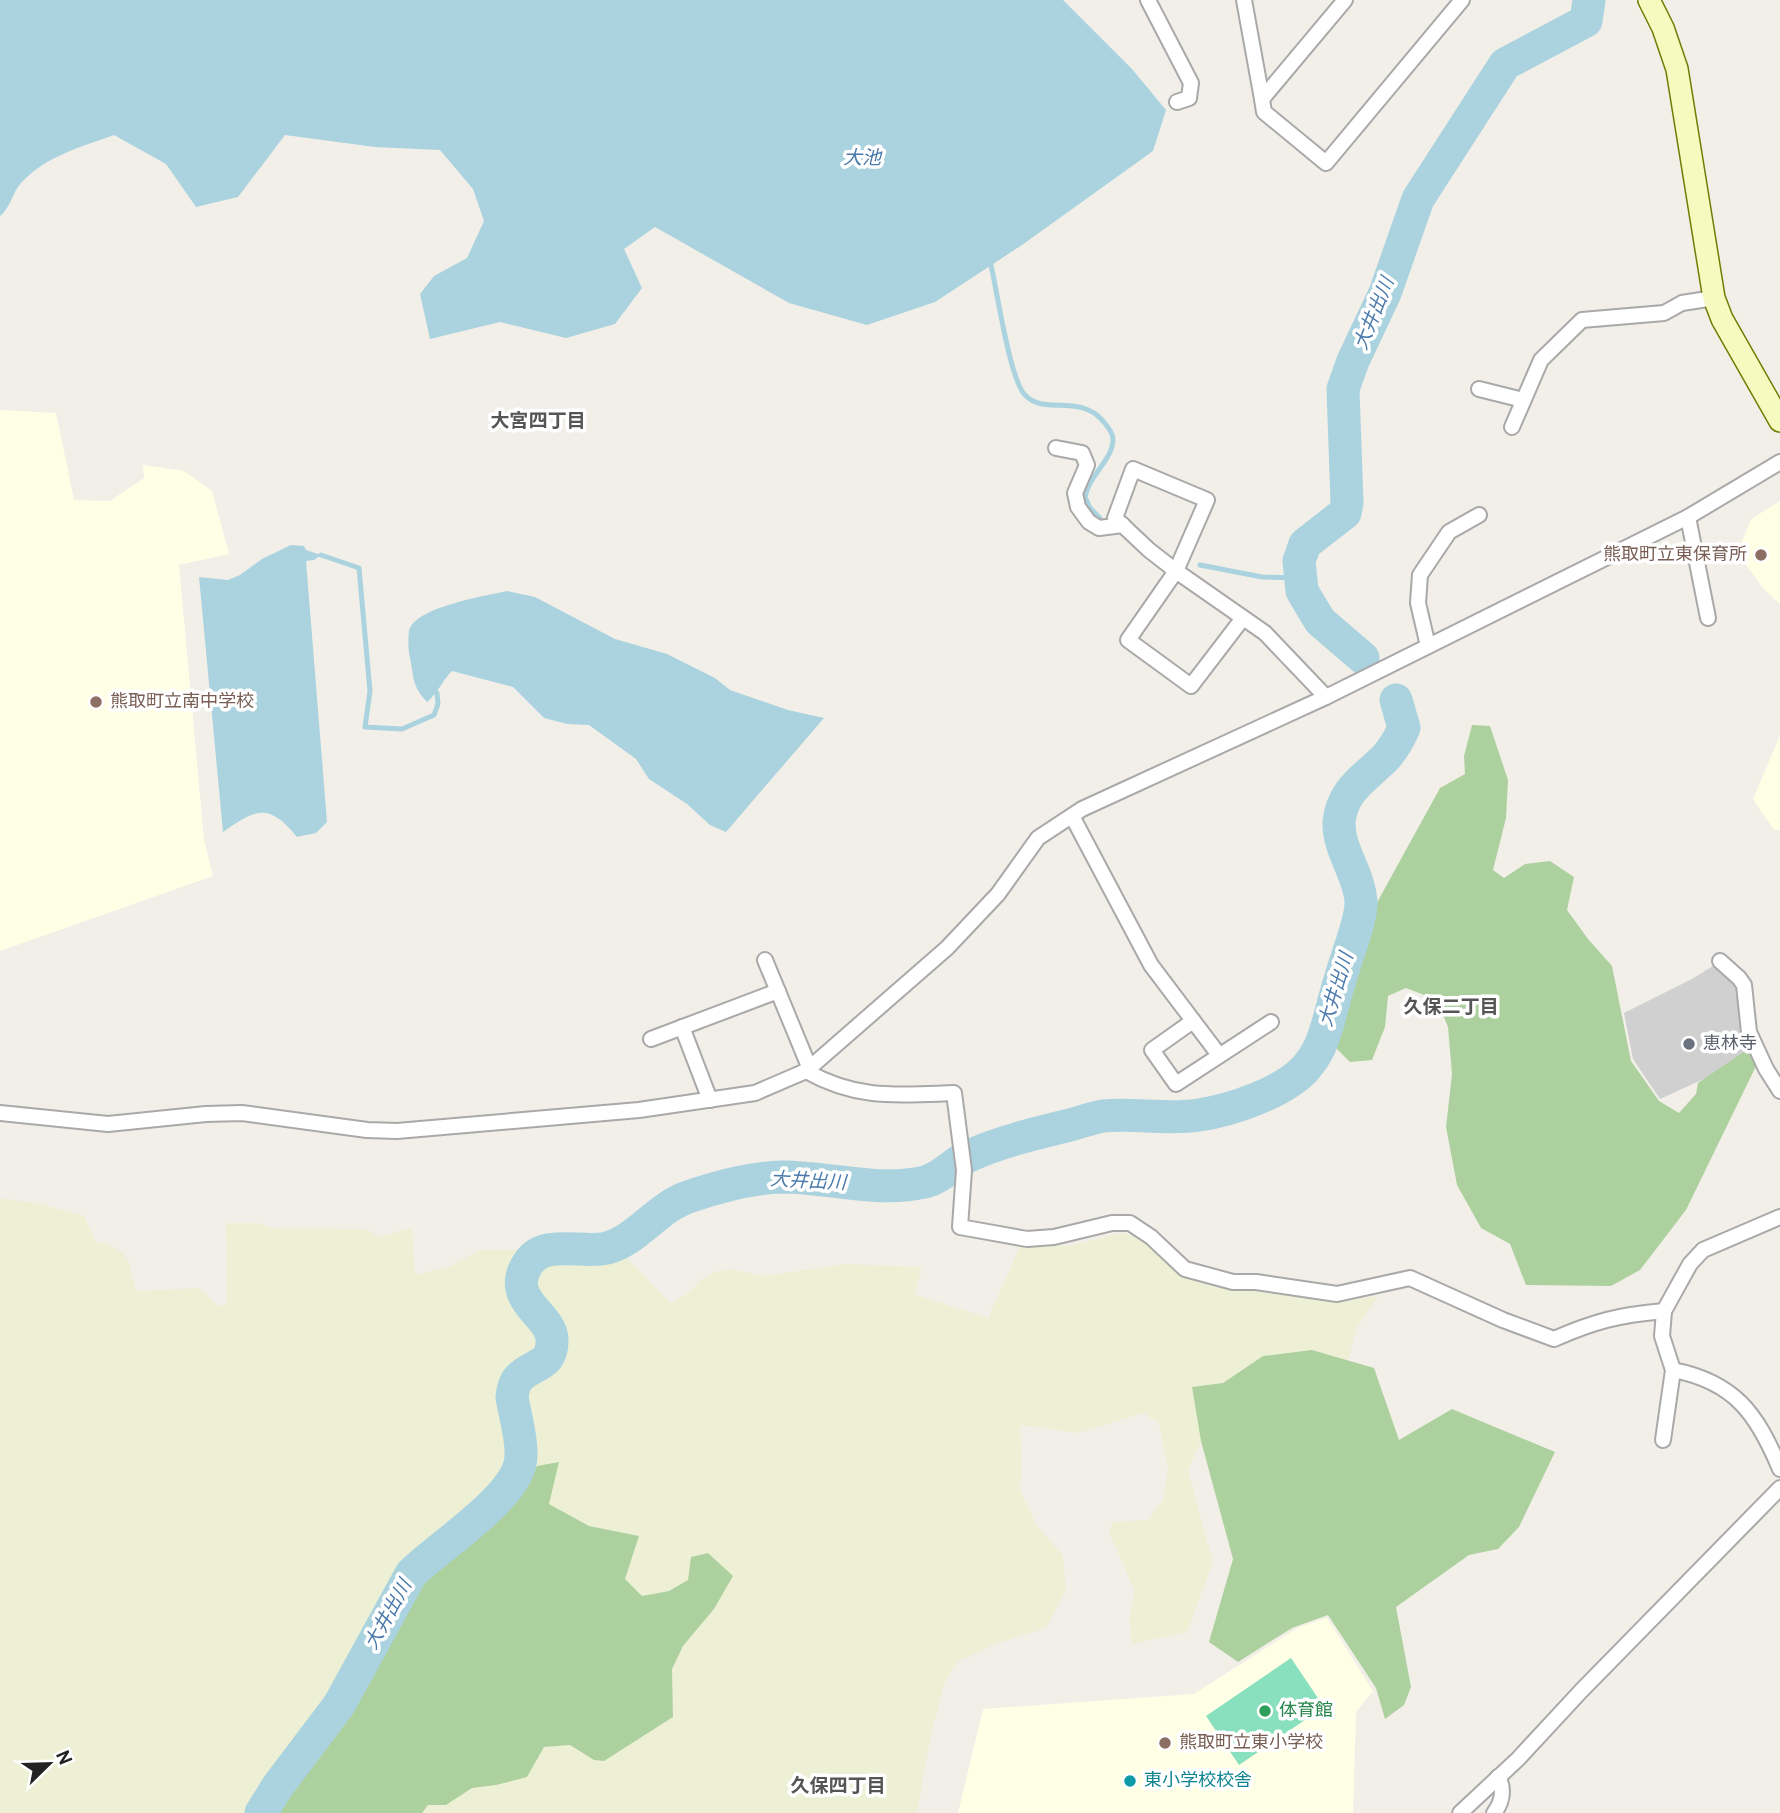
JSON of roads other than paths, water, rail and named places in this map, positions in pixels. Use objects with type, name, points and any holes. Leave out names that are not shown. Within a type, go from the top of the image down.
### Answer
[{"type":"street","points":[[1148,0],[1191,83],[1189,98],[1177,102]]},
{"type":"street","points":[[1244,0],[1264,113],[1326,163],[1462,0]]},
{"type":"street","points":[[1262,99],[1345,0]]},
{"type":"street","points":[[1649,0],[1663,28],[1677,69],[1714,298],[1722,319],[1780,421]]},
{"type":"street","points":[[1512,427],[1541,360],[1582,320],[1664,313],[1682,303],[1714,298]]},
{"type":"street","points":[[1479,388],[1524,400]]},
{"type":"street","points":[[1056,448],[1082,453],[1087,465],[1074,493],[1078,507],[1089,522],[1099,528],[1123,525]]},
{"type":"street","points":[[0,1114],[108,1124],[242,1113],[366,1130],[397,1131],[639,1110],[755,1093],[808,1070],[947,948],[998,894],[1038,838],[1082,809],[1326,697],[1688,517],[1780,462]]},
{"type":"street","points":[[1243,618],[1191,686],[1128,640],[1176,571],[1207,500],[1133,469],[1115,518],[1176,571],[1265,633],[1326,697]]},
{"type":"street","points":[[1428,646],[1418,603],[1420,575],[1449,532],[1479,515]]},
{"type":"street","points":[[1688,517],[1707,618]]},
{"type":"street","points":[[1072,816],[1151,965],[1219,1055]]},
{"type":"street","points":[[765,960],[808,1070],[828,1084],[854,1091],[890,1095],[954,1093],[964,1170],[960,1227],[1027,1239],[1054,1237],[1112,1223],[1130,1223],[1151,1237],[1185,1269],[1233,1282],[1256,1282],[1337,1294],[1410,1278],[1503,1320],[1554,1339],[1601,1320],[1664,1311]]},
{"type":"street","points":[[1720,961],[1744,985],[1749,1031],[1766,1069],[1780,1091]]},
{"type":"street","points":[[651,1040],[778,991]]},
{"type":"street","points":[[1194,1021],[1152,1050],[1176,1084],[1271,1022]]},
{"type":"street","points":[[682,1027],[710,1100]]},
{"type":"street","points":[[1663,1440],[1673,1370],[1662,1336],[1664,1311],[1690,1264],[1703,1250],[1780,1217]]},
{"type":"street","points":[[1673,1370],[1694,1374],[1734,1396],[1764,1432],[1780,1469]]},
{"type":"street","points":[[1460,1813],[1780,1488]]},
{"type":"street","points":[[1494,1813],[1501,1804],[1502,1783],[1498,1777]]},
{"type":"water","name":"大池","points":[[0,0],[1063,0],[1132,69],[1166,110],[1153,151],[1022,245],[935,302],[867,325],[789,303],[655,227],[624,249],[642,288],[615,324],[566,338],[500,322],[430,339],[420,294],[434,276],[467,258],[484,221],[473,189],[440,150],[375,147],[285,135],[238,197],[196,207],[166,164],[114,135],[64,153],[41,166],[21,183],[0,216]]},
{"type":"water","points":[[291,545],[304,546],[306,550],[321,555],[306,561],[327,822],[316,833],[297,837],[278,819],[262,813],[245,818],[223,832],[199,577],[228,580]]},
{"type":"water","points":[[507,591],[535,597],[615,639],[667,654],[715,678],[730,690],[788,710],[824,718],[726,832],[710,825],[687,804],[649,779],[636,759],[589,725],[567,724],[544,718],[513,687],[452,671],[427,702],[416,686],[409,655],[409,631],[414,623],[437,609]]},
{"type":"waterway","name":"大井出川","points":[[1363,658],[1320,621],[1302,591],[1299,561],[1305,544],[1345,513],[1347,503],[1343,389],[1385,293],[1418,199],[1505,64],[1586,21],[1589,0]]},
{"type":"waterway","points":[[991,265],[1009,354],[1019,386],[1025,395],[1042,404],[1084,408],[1094,413],[1110,429],[1112,447],[1085,497],[1090,508],[1100,518]]},
{"type":"waterway","points":[[321,555],[359,568],[370,691],[365,727],[402,729],[434,715],[438,704],[437,693]]},
{"type":"waterway","points":[[1200,565],[1262,577],[1301,578]]},
{"type":"waterway","name":"大井出川","points":[[261,1813],[277,1787],[339,1705],[411,1574],[493,1504],[517,1471],[521,1449],[512,1397],[514,1387],[524,1373],[541,1364],[549,1355],[552,1339],[550,1330],[530,1305],[521,1286],[522,1275],[536,1255],[555,1249],[607,1248],[628,1238],[677,1202],[734,1184],[782,1177],[889,1186],[925,1182],[938,1177],[971,1155],[1033,1134],[1103,1116],[1175,1117],[1212,1113],[1241,1105],[1283,1086],[1305,1069],[1320,1046],[1356,929],[1361,901],[1357,881],[1342,842],[1339,822],[1350,792],[1386,757],[1404,728],[1396,700]]},
{"type":"place","name":"熊取町立東保育所","points":[[1761,555]]},
{"type":"place","name":"熊取町立南中学校","points":[[96,702]]},
{"type":"place","name":"恵林寺","points":[[1689,1044]]},
{"type":"place","name":"体育館","points":[[1265,1711]]},
{"type":"place","name":"熊取町立東小学校","points":[[1165,1743]]},
{"type":"place","name":"東小学校校舎","points":[[1130,1781]]},
{"type":"district","name":"大宮四丁目","points":[[538,422]]},
{"type":"district","name":"久保二丁目","points":[[1451,1008]]},
{"type":"district","name":"久保四丁目","points":[[838,1787]]}]
